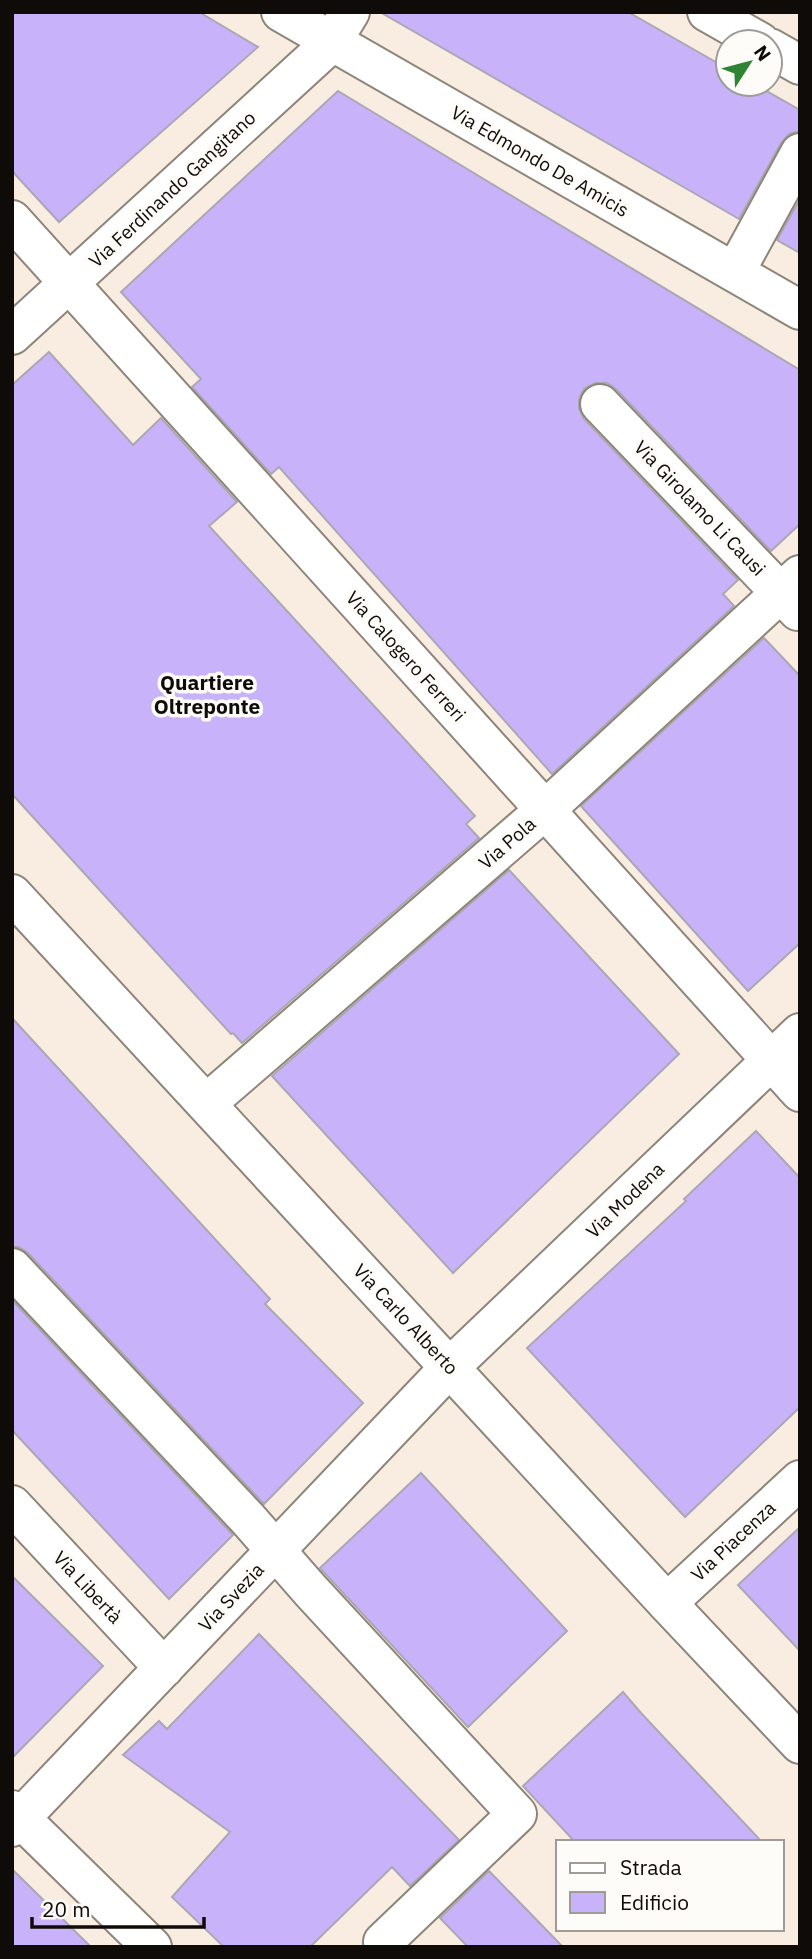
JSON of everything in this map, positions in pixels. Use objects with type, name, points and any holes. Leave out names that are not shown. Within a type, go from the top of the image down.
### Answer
[{"type":"street","name":"Via Edmondo De Amicis","points":[[281,12],[341,27],[800,310]]},
{"type":"street","points":[[707,12],[735,28]]},
{"type":"street","name":"Via Ferdinando Gangitano","points":[[12,335],[341,27]]},
{"type":"street","points":[[784,56],[800,65]]},
{"type":"street","points":[[736,272],[800,153]]},
{"type":"street","name":"Via Calogero Ferreri","points":[[12,220],[800,1092]]},
{"type":"street","name":"Via Girolamo Li Causi","points":[[600,404],[794,593]]},
{"type":"street","name":"Via Pola","points":[[207,1103],[794,593]]},
{"type":"street","name":"Via Carlo Alberto","points":[[12,894],[800,1744]]},
{"type":"street","name":"Via Modena","points":[[450,1367],[800,1033]]},
{"type":"street","points":[[12,1268],[276,1549],[311,1591],[517,1814],[383,1942],[387,1947]]},
{"type":"street","name":"Via Svezia","points":[[15,1819],[164,1668],[450,1367]]},
{"type":"street","name":"Via Piacenza","points":[[667,1603],[800,1480]]},
{"type":"street","name":"Via Libertà","points":[[12,1505],[164,1668]]},
{"type":"street","points":[[15,1819],[152,1947]]},
{"type":"building","points":[[12,12],[199,12],[258,47],[59,222],[12,171]]},
{"type":"building","points":[[380,12],[628,12],[714,61],[714,98],[779,98],[800,110],[800,131],[789,134],[781,143],[739,219]]},
{"type":"building","points":[[338,91],[800,370],[800,524],[771,551],[616,389],[607,383],[595,383],[584,389],[579,399],[579,409],[584,419],[738,580],[723,594],[734,606],[552,774],[279,467],[271,474],[192,387],[201,379],[121,292]]},
{"type":"building","points":[[800,199],[800,253],[777,240]]},
{"type":"building","points":[[49,352],[133,445],[161,418],[237,502],[209,526],[475,816],[466,824],[479,838],[242,1043],[12,794],[12,385]]},
{"type":"building","points":[[764,638],[800,676],[800,943],[748,991],[581,806]]},
{"type":"building","points":[[509,870],[679,1054],[453,1273],[272,1076]]},
{"type":"building","points":[[12,1018],[270,1299],[265,1304],[363,1403],[264,1504],[28,1253],[19,1247],[12,1247]]},
{"type":"building","points":[[756,1131],[800,1178],[800,1407],[685,1517],[527,1348],[686,1201],[684,1199]]},
{"type":"building","points":[[12,1300],[233,1535],[169,1599],[12,1430]]},
{"type":"building","points":[[421,1473],[567,1631],[468,1727],[320,1568]]},
{"type":"building","points":[[800,1527],[800,1651],[738,1585]]},
{"type":"building","points":[[12,1576],[103,1666],[12,1758]]},
{"type":"building","points":[[259,1634],[459,1840],[410,1886],[392,1867],[310,1947],[224,1947],[172,1897],[230,1832],[123,1755],[159,1721],[167,1729]]},
{"type":"building","points":[[623,1692],[760,1840],[573,1840],[523,1786]]},
{"type":"building","points":[[12,1869],[91,1947],[12,1947]]},
{"type":"building","points":[[489,1871],[563,1947],[468,1947],[440,1918]]},
{"type":"district","name":"Quartiere Oltreponte","points":[[207,695]]}]
